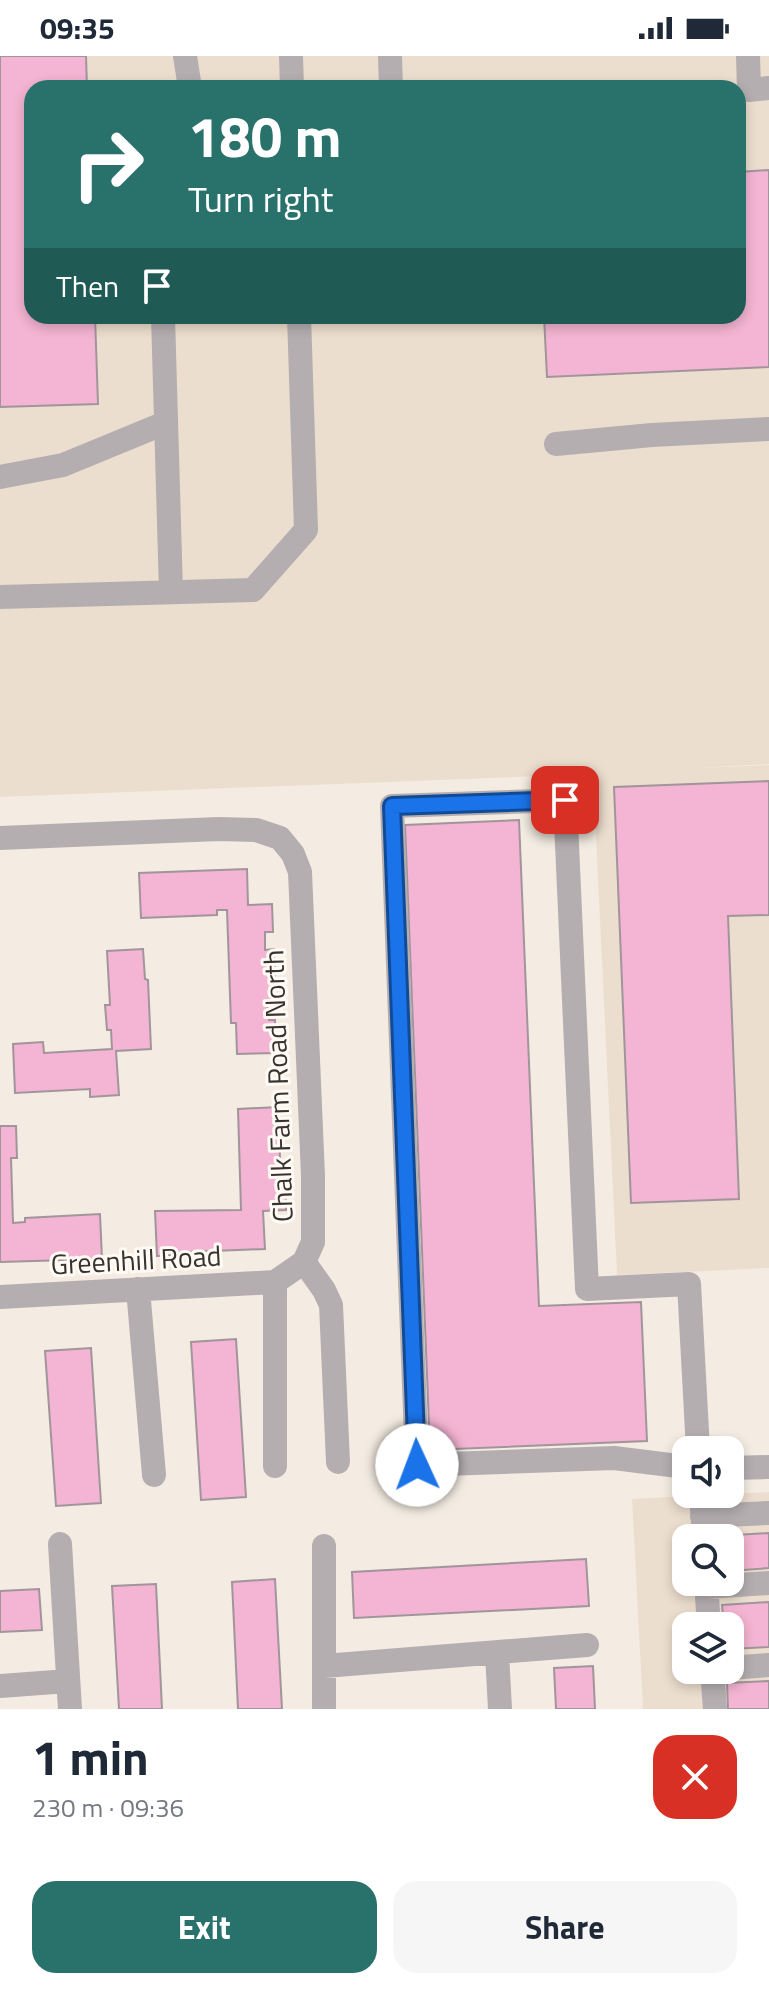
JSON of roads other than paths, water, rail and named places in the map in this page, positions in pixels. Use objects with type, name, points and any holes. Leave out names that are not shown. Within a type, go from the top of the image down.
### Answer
[{"type":"street","points":[[185,56],[189,80]]},
{"type":"street","points":[[291,56],[292,80]]},
{"type":"street","points":[[390,56],[391,80]]},
{"type":"street","points":[[748,56],[752,89]]},
{"type":"street","points":[[163,324],[171,592]]},
{"type":"street","points":[[0,597],[253,590],[306,530],[299,324]]},
{"type":"street","points":[[0,477],[63,465],[165,423]]},
{"type":"street","points":[[556,444],[769,429]]},
{"type":"street","points":[[672,1465],[614,1458],[417,1465],[392,806],[565,800],[587,1289],[689,1284],[697,1436]]},
{"type":"street","name":"Chalk Farm Road North","points":[[0,838],[256,830],[280,838],[293,854],[300,872],[303,917],[313,1242],[304,1262],[275,1282]]},
{"type":"street","points":[[304,1262],[331,1305],[338,1462]]},
{"type":"street","points":[[275,1282],[275,1466]]},
{"type":"street","name":"Greenhill Road","points":[[0,1297],[275,1282]]},
{"type":"street","points":[[138,1289],[154,1475]]},
{"type":"street","points":[[744,1468],[769,1467]]},
{"type":"street","points":[[702,1516],[769,1513]]},
{"type":"street","points":[[60,1544],[70,1709]]},
{"type":"street","points":[[324,1546],[324,1709]]},
{"type":"street","points":[[744,1583],[769,1583]]},
{"type":"street","points":[[324,1666],[587,1645]]},
{"type":"street","points":[[497,1653],[500,1709]]},
{"type":"street","points":[[744,1667],[769,1665]]},
{"type":"street","points":[[0,1686],[68,1681]]},
{"type":"street","points":[[713,1684],[715,1709]]}]
